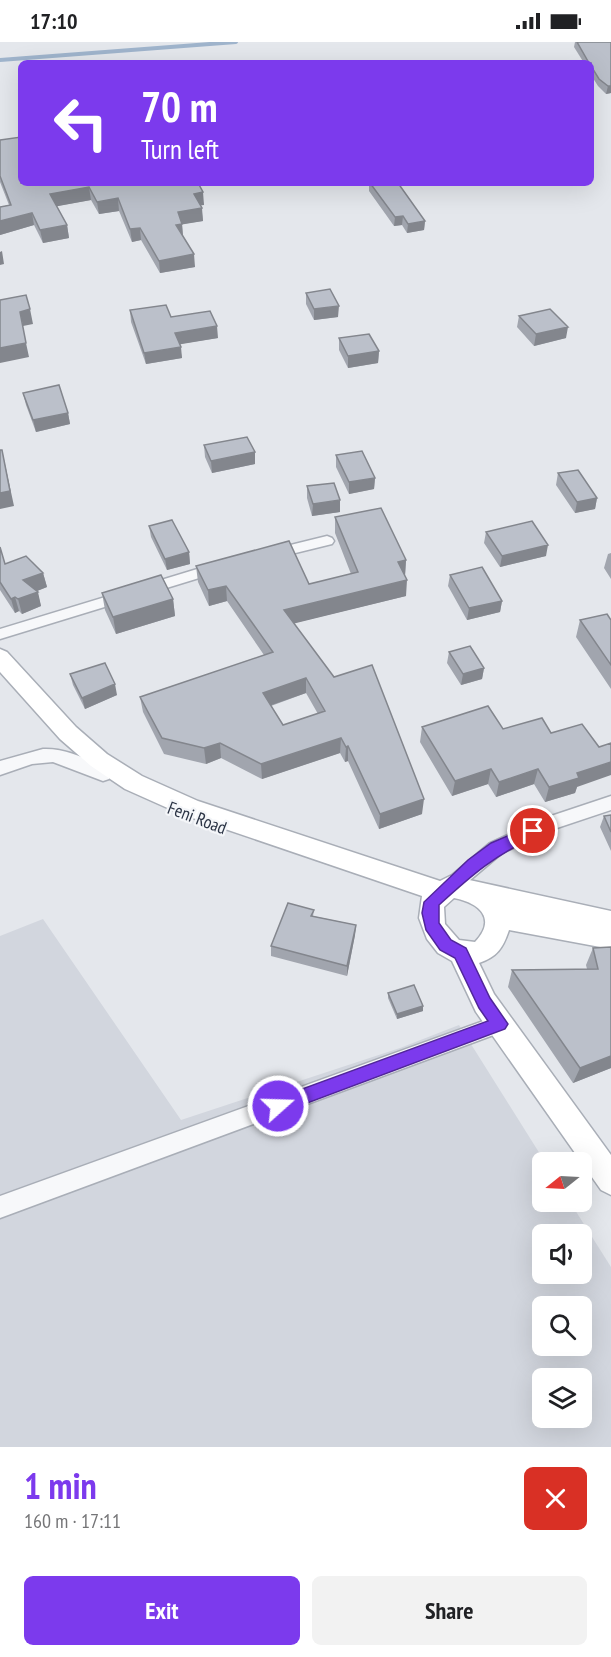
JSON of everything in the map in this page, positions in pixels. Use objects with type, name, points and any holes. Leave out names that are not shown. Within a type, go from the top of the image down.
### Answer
[{"type":"main road","points":[[0,657],[54,721],[81,747],[117,773],[152,791],[206,813],[441,894],[466,887],[482,893],[611,922]]},
{"type":"main road","name":"Feni Road","points":[[0,672],[30,711],[55,736],[103,774],[133,793],[202,821],[441,894]]},
{"type":"main road","points":[[441,894],[431,926],[445,945],[461,953],[475,954],[489,947],[496,935],[498,917],[494,907],[482,893]]},
{"type":"main road","points":[[498,917],[611,938]]},
{"type":"main road","points":[[461,953],[484,1003],[611,1180]]},
{"type":"street","points":[[259,557],[327,541]]},
{"type":"street","points":[[0,634],[236,563]]},
{"type":"street","points":[[0,768],[49,753],[60,755],[103,774]]},
{"type":"street","points":[[441,894],[496,848],[551,823],[611,803]]},
{"type":"street","points":[[0,1206],[500,1024]]},
{"type":"shaded area","points":[[43,919],[181,1120],[400,1048],[459,1025],[539,1152],[532,1152],[532,1212],[576,1212],[584,1224],[532,1224],[532,1284],[592,1284],[592,1237],[611,1267],[611,1447],[0,1447],[0,936]]},
{"type":"building","points":[[577,42],[611,42],[611,86],[599,79],[594,71],[594,60],[587,60]]},
{"type":"building","points":[[18,137],[18,186],[200,186],[203,192],[194,194],[202,208],[178,212],[182,224],[176,225],[194,254],[159,261],[140,228],[130,229],[118,198],[97,202],[89,187],[50,194],[67,225],[40,230],[32,213],[0,221],[0,207],[11,205],[0,176],[0,140]]},
{"type":"building","points":[[372,186],[400,186],[425,221],[408,224],[403,216],[395,217]]},
{"type":"building","points":[[330,289],[339,306],[314,309],[306,293]]},
{"type":"building","points":[[26,295],[30,309],[20,312],[26,343],[0,348],[0,300]]},
{"type":"building","points":[[166,305],[171,317],[210,311],[217,326],[175,333],[181,347],[144,353],[130,310]]},
{"type":"building","points":[[550,309],[568,327],[536,334],[519,316]]},
{"type":"building","points":[[369,334],[379,351],[348,356],[339,338]]},
{"type":"building","points":[[59,385],[68,413],[33,420],[23,393]]},
{"type":"building","points":[[247,437],[255,452],[211,461],[204,445]]},
{"type":"building","points":[[0,450],[2,450],[10,491],[0,493]]},
{"type":"building","points":[[362,451],[375,478],[349,482],[336,455]]},
{"type":"building","points":[[578,470],[597,498],[577,502],[558,473]]},
{"type":"building","points":[[334,483],[340,500],[313,504],[307,486]]},
{"type":"building","points":[[381,508],[406,560],[398,562],[407,580],[284,610],[334,677],[372,665],[424,799],[380,814],[348,746],[346,747],[341,738],[261,764],[220,743],[204,748],[162,738],[140,697],[273,652],[226,586],[208,590],[196,566],[289,541],[309,584],[358,572],[335,517]],"holes":[[[306,678],[325,711],[283,725],[263,693]]]},
{"type":"building","points":[[172,520],[189,552],[165,559],[149,526]]},
{"type":"building","points":[[532,521],[548,545],[502,556],[486,532]]},
{"type":"building","points":[[0,547],[5,564],[26,556],[43,573],[23,580],[38,592],[11,599],[0,582]]},
{"type":"building","points":[[482,567],[502,601],[469,608],[450,575]]},
{"type":"building","points":[[161,575],[173,599],[113,617],[102,593]]},
{"type":"building","points":[[607,614],[611,620],[611,665],[580,620]]},
{"type":"building","points":[[470,646],[484,668],[463,674],[449,652]]},
{"type":"building","points":[[105,663],[115,684],[82,698],[70,674]]},
{"type":"building","points":[[488,706],[503,729],[542,718],[551,733],[582,724],[599,747],[611,743],[611,762],[577,773],[579,778],[549,787],[538,769],[499,782],[491,769],[455,781],[422,727]]},
{"type":"building","points":[[611,815],[611,832],[604,816]]},
{"type":"building","points":[[288,903],[314,910],[311,916],[356,925],[347,966],[271,946]]},
{"type":"building","points":[[611,947],[611,1056],[580,1068],[512,970],[598,969],[593,948]]},
{"type":"building","points":[[414,985],[423,1006],[397,1014],[388,993]]},
{"type":"waterway","points":[[0,60],[236,42]]},
{"type":"route","points":[[278,1106],[500,1024],[484,1003],[461,953],[445,945],[431,926],[430,913],[432,902],[473,865],[496,848],[533,831]]}]
